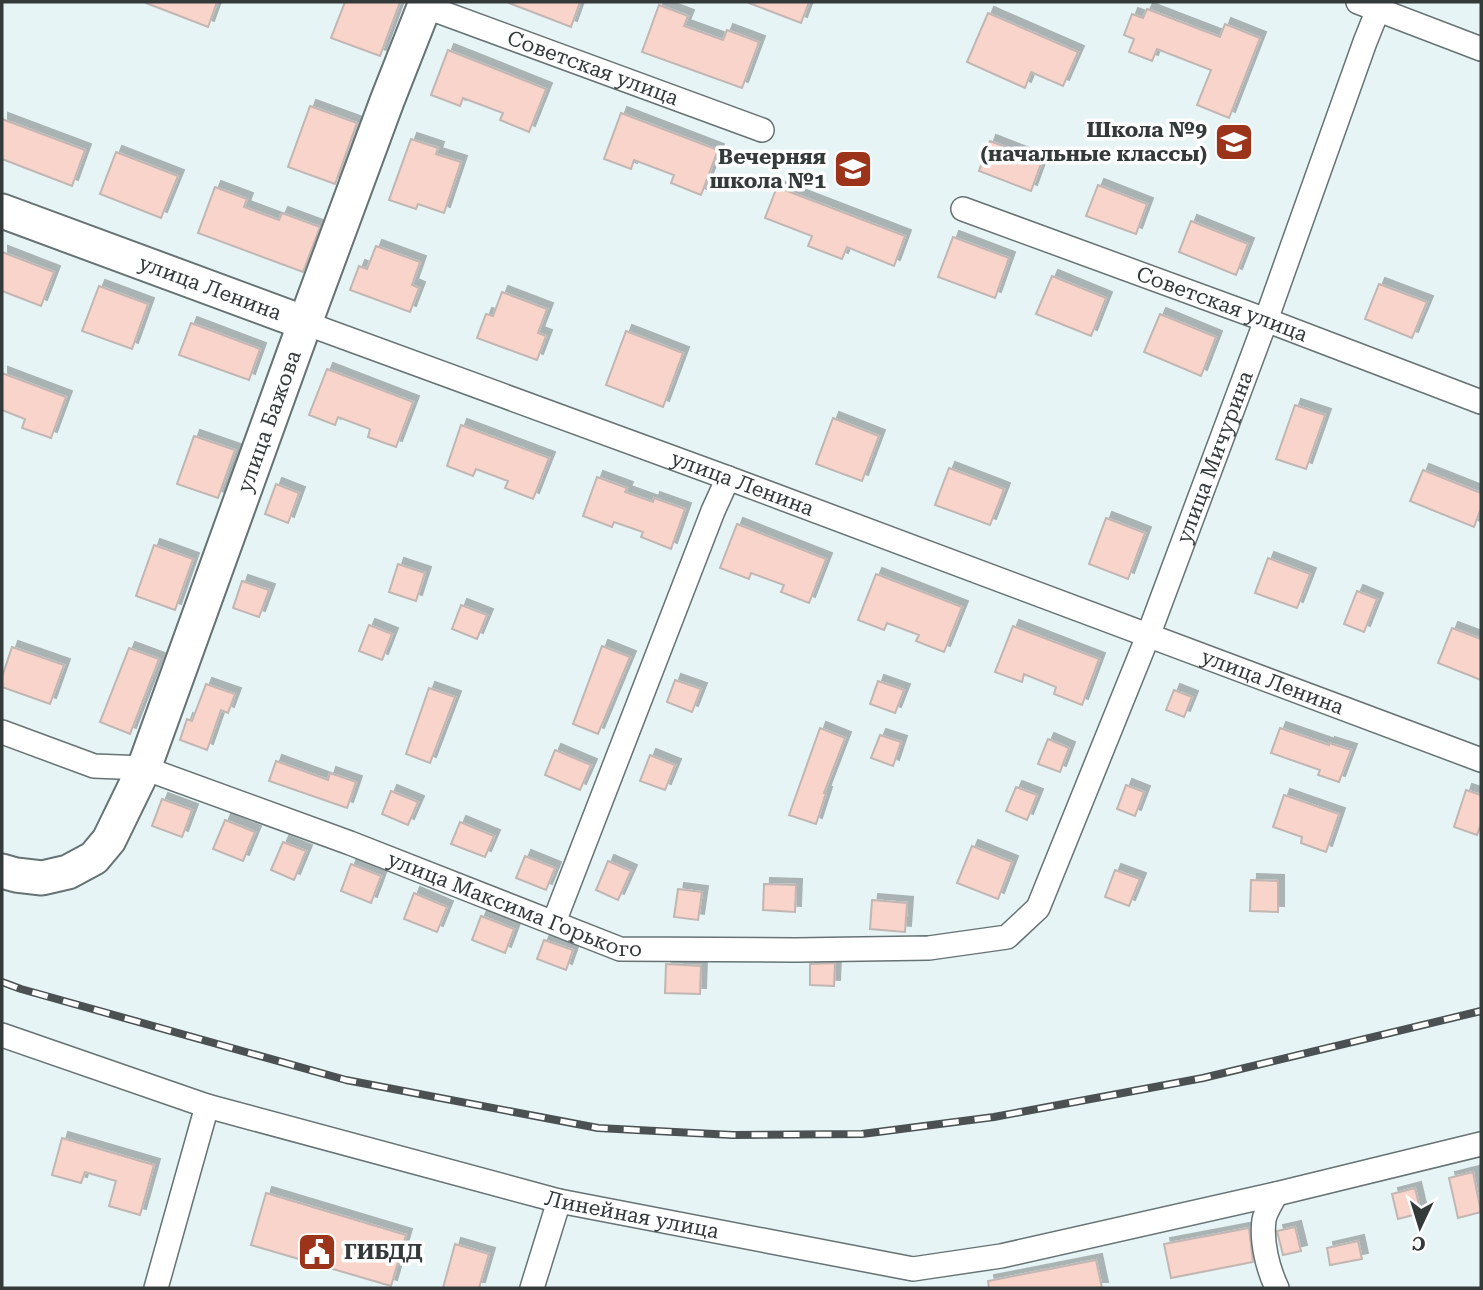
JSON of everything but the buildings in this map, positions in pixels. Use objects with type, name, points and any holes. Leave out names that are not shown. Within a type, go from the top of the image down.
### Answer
[{"type":"street","name":"Советская улица","points":[[425,4],[762,130]]},
{"type":"street","name":"улица Бажова","points":[[2,872],[42,878],[68,872],[94,858],[109,840],[144,768],[305,323],[425,4]]},
{"type":"street","points":[[1373,4],[1481,49]]},
{"type":"street","name":"улица Мичурина","points":[[1038,908],[1148,636],[1266,320],[1365,42],[1373,4]]},
{"type":"street","name":"Советская улица","points":[[963,209],[1481,402]]},
{"type":"street","name":"улица Ленина","points":[[2,211],[728,478],[1481,760]]},
{"type":"street","points":[[554,922],[728,478]]},
{"type":"street","name":"улица Максима Горького","points":[[2,732],[94,766],[144,768],[350,843],[620,949],[929,948],[1007,937],[1038,908]]},
{"type":"street","name":"Линейная улица","points":[[2,1035],[207,1107],[559,1201],[910,1279],[1481,1144]]},
{"type":"street","points":[[156,1288],[207,1107]]},
{"type":"street","points":[[1276,1194],[1264,1218],[1264,1243],[1277,1288]]},
{"type":"street","points":[[532,1288],[559,1201]]},
{"type":"railway","points":[[2,982],[346,1080],[598,1128],[733,1135],[862,1134],[994,1117],[1203,1078],[1481,1011]]},
{"type":"place","name":"Школа №9 (начальные классы)","points":[[1234,142]]},
{"type":"place","name":"Вечерняя школа №1","points":[[853,169]]},
{"type":"place","name":"ГИБДД","points":[[317,1252]]}]
